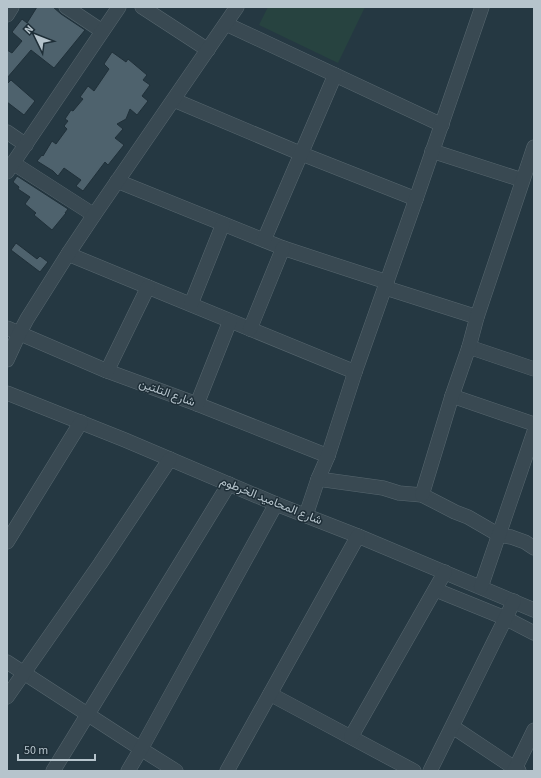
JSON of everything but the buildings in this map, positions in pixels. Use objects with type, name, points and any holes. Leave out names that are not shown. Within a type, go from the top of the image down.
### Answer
[{"type":"street","points":[[7,15],[12,7]]},
{"type":"street","points":[[66,7],[102,31]]},
{"type":"street","points":[[94,215],[10,168],[119,7]]},
{"type":"street","points":[[142,7],[208,50]]},
{"type":"street","points":[[7,360],[13,331],[26,320],[94,215],[237,7]]},
{"type":"street","points":[[306,515],[318,479],[328,456],[355,372],[482,7]]},
{"type":"street","points":[[226,24],[442,125]]},
{"type":"street","points":[[264,240],[335,75]]},
{"type":"street","points":[[174,100],[302,154],[416,199]]},
{"type":"street","points":[[7,132],[26,145]]},
{"type":"street","points":[[422,495],[452,396],[469,347],[477,317],[534,147]]},
{"type":"street","points":[[432,151],[522,180]]},
{"type":"street","points":[[117,181],[283,248],[477,317]]},
{"type":"street","points":[[191,304],[224,224]]},
{"type":"street","points":[[250,329],[283,248]]},
{"type":"street","points":[[68,254],[355,372]]},
{"type":"street","points":[[107,371],[148,287]]},
{"type":"street","points":[[197,404],[230,321]]},
{"type":"street","name":"شارع التلتين","points":[[13,331],[107,371],[197,404],[328,456]]},
{"type":"street","points":[[469,347],[534,369]]},
{"type":"street","points":[[452,396],[534,424]]},
{"type":"street","name":"شارع المحاميد الخرطوم","points":[[8,397],[81,422],[276,504],[446,572],[534,610]]},
{"type":"street","points":[[7,542],[81,422]]},
{"type":"street","points":[[481,587],[534,432]]},
{"type":"street","points":[[7,697],[100,564],[170,459]]},
{"type":"street","points":[[318,479],[383,488],[399,493],[422,495],[468,517],[499,535],[525,542],[534,548]]},
{"type":"street","points":[[53,771],[229,484]]},
{"type":"street","points":[[128,771],[276,504]]},
{"type":"street","points":[[228,771],[358,536]]},
{"type":"street","points":[[351,737],[446,572]]},
{"type":"street","points":[[436,590],[505,618],[534,633]]},
{"type":"street","points":[[430,771],[514,601]]},
{"type":"street","points":[[7,662],[176,771]]},
{"type":"street","points":[[270,694],[414,771]]},
{"type":"street","points":[[453,727],[516,770],[534,730]]},
{"type":"green space","points":[[268,7],[365,7],[338,63],[259,25]]}]
